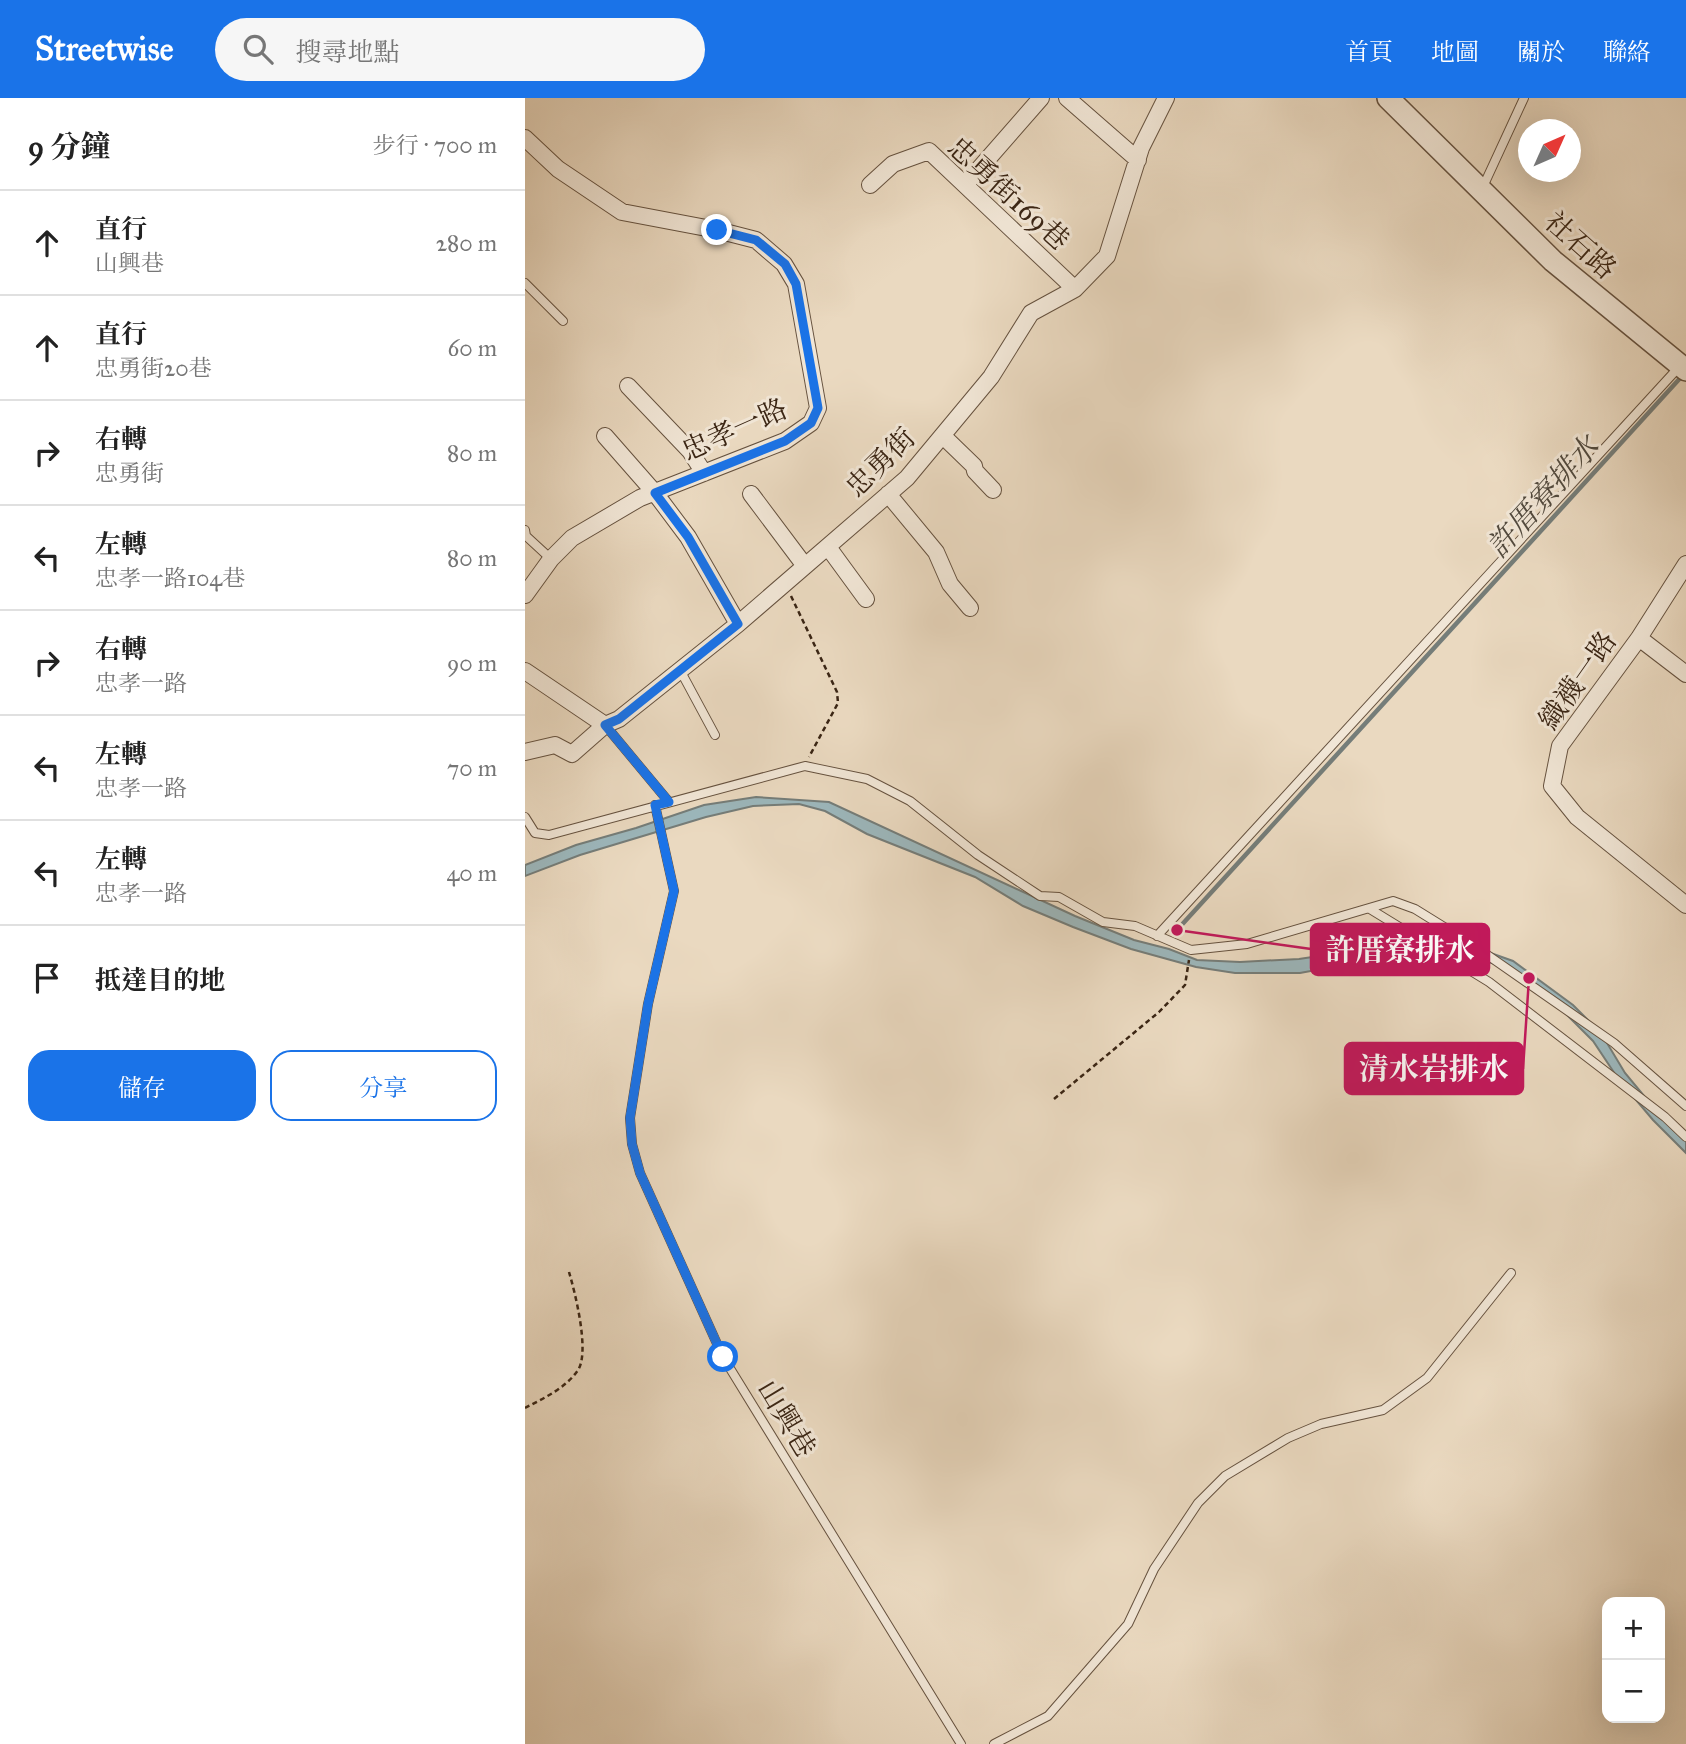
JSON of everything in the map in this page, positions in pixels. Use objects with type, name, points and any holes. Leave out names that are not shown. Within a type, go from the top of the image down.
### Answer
[{"type":"street","points":[[965,185],[1041,98]]},
{"type":"street","points":[[1067,98],[1137,160]]},
{"type":"street","name":"忠勇街","points":[[525,752],[555,745],[572,754],[605,725],[619,719],[738,624],[907,478],[991,377],[1031,313],[1075,289],[1107,256],[1137,160],[1165,98]]},
{"type":"street","name":"社石路","points":[[1388,98],[1553,261],[1684,366]]},
{"type":"street","name":"忠孝一路","points":[[525,595],[551,559],[572,538],[641,498],[785,441],[811,423],[818,408],[796,284],[785,264],[756,240],[622,212],[529,149]]},
{"type":"street","name":"忠勇街169巷","points":[[870,185],[893,164],[929,151],[1075,289]]},
{"type":"street","points":[[628,386],[690,451],[704,473]]},
{"type":"street","points":[[605,436],[655,493],[688,537],[738,624]]},
{"type":"street","points":[[943,436],[974,466],[975,471],[993,490]]},
{"type":"street","points":[[751,494],[805,566]]},
{"type":"street","points":[[888,494],[936,552],[950,584],[970,608]]},
{"type":"street","points":[[828,547],[866,600]]},
{"type":"street","name":"織襪一路","points":[[1686,564],[1639,638],[1560,746],[1552,786],[1577,817],[1686,905]]},
{"type":"street","points":[[1639,638],[1686,674]]},
{"type":"street","points":[[525,671],[605,725]]},
{"type":"lane","points":[[1482,189],[1524,98]]},
{"type":"lane","points":[[525,283],[563,321]]},
{"type":"lane","points":[[1157,936],[1684,366]]},
{"type":"lane","points":[[525,530],[526,536],[551,559]]},
{"type":"lane","points":[[680,670],[715,735]]},
{"type":"lane","points":[[605,725],[669,802]]},
{"type":"lane","points":[[525,817],[535,833],[549,835],[805,766],[867,779],[909,801],[978,855],[1040,896],[1059,897],[1103,922],[1135,926],[1191,950],[1247,944],[1393,901],[1415,909],[1473,945],[1614,1043],[1686,1106]]},
{"type":"lane","name":"山興巷","points":[[655,805],[674,891],[648,1004],[630,1118],[632,1144],[640,1173],[723,1357],[961,1744]]},
{"type":"lane","points":[[1370,909],[1489,982],[1665,1117],[1686,1137]]},
{"type":"lane","points":[[994,1744],[1048,1716],[1128,1624],[1154,1569],[1198,1503],[1225,1476],[1288,1438],[1321,1424],[1383,1410],[1427,1378],[1511,1273]]},
{"type":"path","points":[[785,584],[837,692],[838,703],[805,766]]},
{"type":"path","points":[[1053,1099],[1159,1012],[1185,985],[1191,950]]},
{"type":"path","points":[[525,1408],[557,1391],[580,1368],[582,1343],[577,1302],[569,1272]]},
{"type":"water","points":[[756,797],[829,802],[1075,916],[1134,940],[1197,960],[1240,962],[1299,959],[1413,942],[1454,940],[1513,961],[1573,1005],[1601,1033],[1625,1073],[1659,1114],[1686,1136],[1686,1153],[1653,1120],[1619,1080],[1593,1041],[1565,1013],[1506,967],[1449,951],[1408,953],[1300,973],[1235,973],[1196,967],[1131,949],[1073,927],[1023,906],[975,877],[867,834],[825,811],[799,804],[753,806],[706,817],[580,855],[525,876],[525,865],[576,845],[704,805]]},
{"type":"waterway","name":"許厝寮排水","points":[[1177,930],[1683,375]]},
{"type":"place","name":"許厝寮排水","points":[[1177,930]]},
{"type":"place","name":"清水岩排水","points":[[1529,978]]},
{"type":"route","points":[[717,230],[756,240],[785,264],[796,284],[818,408],[811,423],[785,441],[655,493],[688,537],[738,624],[619,719],[605,725],[669,802],[655,805],[674,891],[648,1004],[630,1118],[632,1144],[640,1173],[723,1357]]}]
